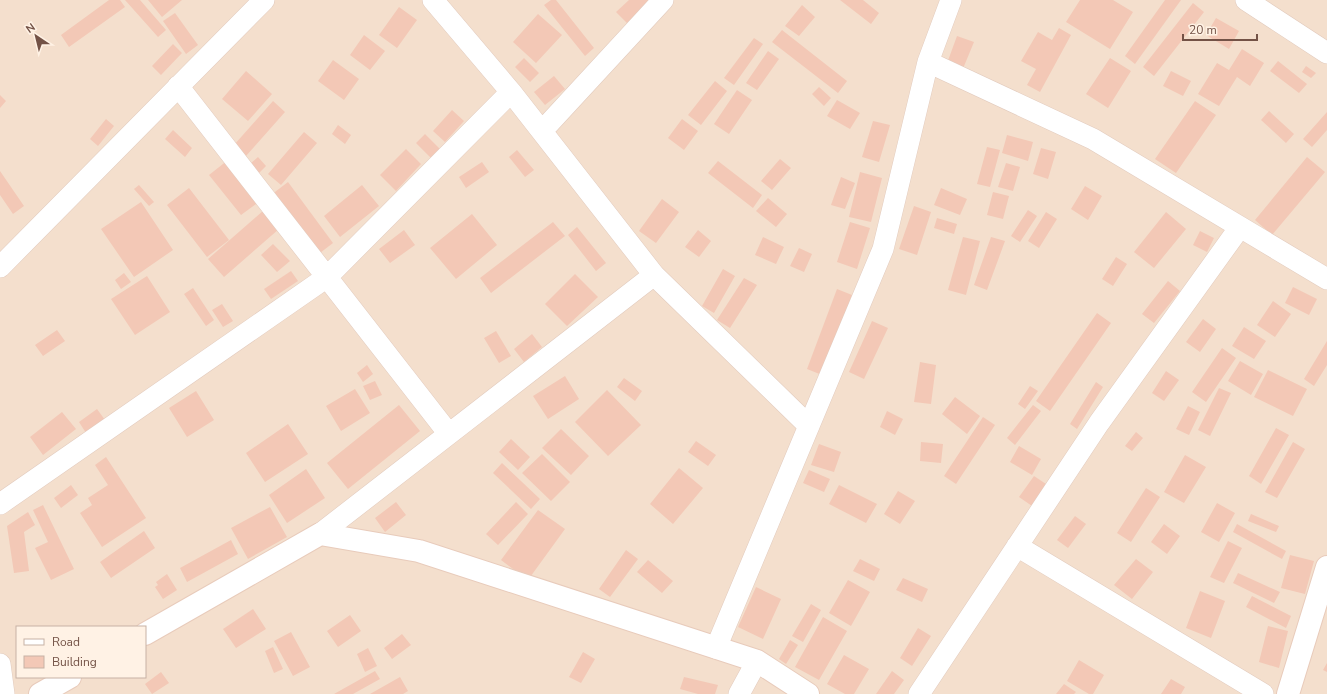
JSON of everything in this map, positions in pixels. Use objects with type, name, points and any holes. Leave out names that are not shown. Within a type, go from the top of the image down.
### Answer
[{"type":"street","points":[[0,267],[264,0]]},
{"type":"street","points":[[433,0],[511,92],[654,275],[810,426]]},
{"type":"street","points":[[542,131],[663,0]]},
{"type":"street","points":[[716,648],[883,249],[928,62],[951,0]]},
{"type":"street","points":[[1246,0],[1327,52]]},
{"type":"street","points":[[928,62],[1093,139],[1327,279]]},
{"type":"street","points":[[178,86],[449,434]]},
{"type":"street","points":[[0,504],[327,277],[511,92]]},
{"type":"street","points":[[919,694],[1099,423],[1240,227]]},
{"type":"street","points":[[146,633],[320,534],[654,275]]},
{"type":"street","points":[[320,534],[419,552],[757,661],[808,694]]},
{"type":"street","points":[[1017,546],[1263,694]]},
{"type":"street","points":[[1288,694],[1327,567]]},
{"type":"street","points":[[740,694],[757,661]]},
{"type":"street","points":[[0,664],[4,694]]},
{"type":"street","points":[[40,694],[68,678]]},
{"type":"shaded area","points":[[0,0],[1327,0],[1327,694],[0,694]]},
{"type":"building","points":[[109,0],[120,0],[125,7],[69,47],[61,35]]},
{"type":"building","points":[[125,0],[140,0],[166,30],[158,37]]},
{"type":"building","points":[[148,0],[182,0],[162,17]]},
{"type":"building","points":[[551,0],[556,0],[594,48],[585,56],[544,5]]},
{"type":"building","points":[[629,0],[651,0],[627,23],[616,12]]},
{"type":"building","points":[[840,0],[863,0],[879,13],[871,24]]},
{"type":"building","points":[[1080,0],[1113,0],[1133,12],[1110,49],[1066,22]]},
{"type":"building","points":[[1165,0],[1181,0],[1135,64],[1125,56]]},
{"type":"building","points":[[1193,3],[1204,12],[1154,76],[1143,67]]},
{"type":"building","points":[[802,5],[815,17],[799,36],[785,26]]},
{"type":"building","points":[[399,7],[417,20],[397,48],[379,35]]},
{"type":"building","points":[[175,13],[198,45],[186,54],[163,21]]},
{"type":"building","points":[[538,14],[562,35],[536,63],[513,42]]},
{"type":"building","points":[[1216,18],[1239,31],[1229,49],[1206,35]]},
{"type":"building","points":[[1059,28],[1071,35],[1040,92],[1027,85],[1036,69],[1021,61],[1038,32],[1052,40]]},
{"type":"building","points":[[782,30],[847,81],[838,93],[772,42]]},
{"type":"building","points":[[364,35],[385,51],[370,70],[350,55]]},
{"type":"building","points":[[957,36],[974,42],[962,71],[946,66]]},
{"type":"building","points":[[754,38],[763,44],[734,85],[724,78]]},
{"type":"building","points":[[173,44],[182,53],[161,75],[152,66]]},
{"type":"building","points":[[1242,49],[1264,63],[1250,86],[1237,77],[1219,106],[1198,94],[1217,63],[1229,70]]},
{"type":"building","points":[[768,51],[779,59],[757,90],[746,83]]},
{"type":"building","points":[[524,58],[539,73],[530,82],[515,67]]},
{"type":"building","points":[[1110,58],[1131,71],[1108,108],[1086,94]]},
{"type":"building","points":[[333,60],[359,79],[344,100],[318,81]]},
{"type":"building","points":[[1278,61],[1307,84],[1299,93],[1270,71]]},
{"type":"building","points":[[1306,66],[1316,73],[1311,78],[1302,72]]},
{"type":"building","points":[[246,71],[272,94],[248,121],[222,99]]},
{"type":"building","points":[[1171,71],[1191,81],[1183,96],[1163,86]]},
{"type":"building","points":[[554,76],[565,89],[545,105],[534,92]]},
{"type":"building","points":[[715,81],[727,91],[701,125],[688,115]]},
{"type":"building","points":[[819,87],[831,98],[824,106],[812,94]]},
{"type":"building","points":[[737,90],[752,100],[729,134],[714,124]]},
{"type":"building","points":[[0,95],[6,101],[0,108]]},
{"type":"building","points":[[837,100],[860,113],[850,129],[827,116]]},
{"type":"building","points":[[273,101],[285,112],[246,156],[234,145]]},
{"type":"building","points":[[1195,101],[1216,115],[1176,173],[1155,159]]},
{"type":"building","points":[[452,110],[464,121],[445,142],[433,131]]},
{"type":"building","points":[[1269,111],[1294,134],[1286,143],[1261,120]]},
{"type":"building","points":[[1327,112],[1327,130],[1312,147],[1303,139]]},
{"type":"building","points":[[106,119],[114,126],[98,146],[90,139]]},
{"type":"building","points":[[682,119],[698,131],[684,150],[668,138]]},
{"type":"building","points":[[873,121],[890,125],[879,162],[862,157]]},
{"type":"building","points":[[338,125],[351,135],[345,144],[332,134]]},
{"type":"building","points":[[173,130],[192,148],[185,157],[165,139]]},
{"type":"building","points":[[304,132],[317,143],[281,185],[268,174]]},
{"type":"building","points":[[425,134],[440,149],[431,158],[416,143]]},
{"type":"building","points":[[1007,135],[1033,142],[1028,161],[1002,153]]},
{"type":"building","points":[[987,147],[1000,150],[990,187],[977,184]]},
{"type":"building","points":[[1041,148],[1056,152],[1048,179],[1033,174]]},
{"type":"building","points":[[406,149],[421,164],[396,191],[380,175]]},
{"type":"building","points":[[517,150],[534,170],[525,177],[509,157]]},
{"type":"building","points":[[258,157],[266,166],[259,173],[250,164]]},
{"type":"building","points":[[1307,157],[1325,172],[1272,235],[1255,220]]},
{"type":"building","points":[[780,159],[791,168],[772,190],[761,181]]},
{"type":"building","points":[[228,160],[260,201],[241,215],[209,175]]},
{"type":"building","points":[[718,161],[762,195],[753,208],[708,173]]},
{"type":"building","points":[[482,162],[489,172],[466,188],[459,177]]},
{"type":"building","points":[[1006,163],[1020,167],[1013,191],[998,187]]},
{"type":"building","points":[[0,171],[24,206],[13,214],[0,195]]},
{"type":"building","points":[[860,172],[882,178],[871,222],[849,217]]},
{"type":"building","points":[[841,177],[855,183],[845,209],[831,205]]},
{"type":"building","points":[[288,182],[333,243],[316,256],[271,195]]},
{"type":"building","points":[[139,185],[154,202],[149,206],[134,189]]},
{"type":"building","points":[[362,185],[379,206],[340,237],[324,216]]},
{"type":"building","points":[[1085,186],[1102,196],[1088,220],[1071,209]]},
{"type":"building","points":[[189,188],[229,240],[207,257],[167,205]]},
{"type":"building","points":[[941,188],[967,199],[960,215],[934,205]]},
{"type":"building","points":[[993,192],[1009,196],[1003,219],[987,215]]},
{"type":"building","points":[[768,198],[787,214],[776,227],[756,211]]},
{"type":"building","points":[[662,199],[679,212],[656,243],[639,231]]},
{"type":"building","points":[[141,202],[173,250],[134,277],[101,229]]},
{"type":"building","points":[[914,206],[931,212],[917,255],[899,249]]},
{"type":"building","points":[[1028,210],[1037,216],[1020,242],[1011,236]]},
{"type":"building","points":[[263,211],[279,229],[224,277],[208,259]]},
{"type":"building","points":[[1046,212],[1057,219],[1039,248],[1028,241]]},
{"type":"building","points":[[1166,212],[1186,229],[1154,268],[1134,252]]},
{"type":"building","points":[[472,214],[497,245],[456,279],[430,248]]},
{"type":"building","points":[[937,218],[957,224],[954,234],[934,228]]},
{"type":"building","points":[[553,222],[565,236],[491,293],[480,278]]},
{"type":"building","points":[[850,222],[870,228],[857,269],[837,262]]},
{"type":"building","points":[[577,227],[606,263],[596,271],[568,235]]},
{"type":"building","points":[[404,230],[415,245],[390,263],[379,249]]},
{"type":"building","points":[[698,230],[711,241],[699,257],[685,247]]},
{"type":"building","points":[[1200,231],[1214,238],[1207,252],[1193,245]]},
{"type":"building","points":[[763,237],[784,247],[776,264],[755,255]]},
{"type":"building","points":[[963,237],[980,241],[966,295],[948,290]]},
{"type":"building","points":[[991,237],[1005,241],[987,290],[974,285]]},
{"type":"building","points":[[273,244],[290,261],[277,272],[261,255]]},
{"type":"building","points":[[799,248],[812,254],[804,272],[790,266]]},
{"type":"building","points":[[1116,257],[1127,264],[1113,286],[1102,279]]},
{"type":"building","points":[[723,269],[735,276],[714,313],[702,306]]},
{"type":"building","points":[[291,271],[298,281],[271,299],[264,289]]},
{"type":"building","points":[[124,273],[131,282],[121,289],[115,280]]},
{"type":"building","points":[[575,274],[598,297],[567,326],[545,304]]},
{"type":"building","points":[[147,276],[170,312],[135,335],[111,299]]},
{"type":"building","points":[[744,278],[757,285],[730,328],[717,320]]},
{"type":"building","points":[[1168,281],[1180,291],[1154,323],[1142,314]]},
{"type":"building","points":[[1293,287],[1317,299],[1309,315],[1285,303]]},
{"type":"building","points":[[193,288],[214,320],[206,326],[184,294]]},
{"type":"building","points":[[837,289],[852,295],[822,375],[807,369]]},
{"type":"building","points":[[1273,301],[1291,314],[1275,337],[1257,325]]},
{"type":"building","points":[[222,304],[233,321],[223,327],[212,310]]},
{"type":"building","points":[[1097,313],[1111,323],[1050,411],[1036,401]]},
{"type":"building","points":[[1203,319],[1216,329],[1200,352],[1186,342]]},
{"type":"building","points":[[872,321],[888,328],[864,379],[849,372]]},
{"type":"building","points":[[1244,327],[1266,341],[1254,359],[1232,346]]},
{"type":"building","points":[[57,330],[65,341],[43,356],[35,345]]},
{"type":"building","points":[[496,331],[511,356],[499,363],[484,338]]},
{"type":"building","points":[[532,334],[542,347],[524,362],[514,349]]},
{"type":"building","points":[[1327,341],[1327,365],[1314,386],[1304,379]]},
{"type":"building","points":[[1222,348],[1236,358],[1206,402],[1192,392]]},
{"type":"building","points":[[1240,361],[1263,374],[1251,395],[1228,381]]},
{"type":"building","points":[[920,362],[936,365],[931,404],[914,402]]},
{"type":"building","points":[[367,365],[373,374],[363,382],[357,373]]},
{"type":"building","points":[[1268,370],[1307,389],[1293,416],[1254,397]]},
{"type":"building","points":[[1166,371],[1179,380],[1164,401],[1152,393]]},
{"type":"building","points":[[565,376],[579,399],[548,419],[533,396]]},
{"type":"building","points":[[624,378],[642,391],[635,401],[617,387]]},
{"type":"building","points":[[375,381],[382,395],[370,400],[363,386]]},
{"type":"building","points":[[1096,382],[1103,387],[1077,429],[1070,424]]},
{"type":"building","points":[[1030,386],[1038,391],[1025,409],[1018,404]]},
{"type":"building","points":[[1219,388],[1231,393],[1210,436],[1198,430]]},
{"type":"building","points":[[355,389],[370,413],[341,431],[326,406]]},
{"type":"building","points":[[607,390],[641,425],[608,456],[575,422]]},
{"type":"building","points":[[196,391],[214,420],[187,437],[169,408]]},
{"type":"building","points":[[955,397],[980,416],[967,434],[942,414]]},
{"type":"building","points":[[399,405],[420,431],[348,489],[327,463]]},
{"type":"building","points":[[1033,405],[1041,411],[1015,445],[1007,438]]},
{"type":"building","points":[[1188,406],[1200,412],[1189,435],[1176,429]]},
{"type":"building","points":[[97,409],[105,420],[86,433],[79,422]]},
{"type":"building","points":[[887,411],[903,419],[895,435],[880,427]]},
{"type":"building","points":[[62,412],[76,429],[43,455],[30,437]]},
{"type":"building","points":[[983,417],[995,425],[956,484],[944,476]]},
{"type":"building","points":[[288,424],[308,454],[265,482],[246,453]]},
{"type":"building","points":[[1276,428],[1289,435],[1261,484],[1249,476]]},
{"type":"building","points":[[561,429],[589,456],[571,475],[542,448]]},
{"type":"building","points":[[1136,432],[1143,438],[1132,451],[1125,446]]},
{"type":"building","points":[[511,439],[530,457],[518,470],[499,452]]},
{"type":"building","points":[[696,441],[716,455],[708,466],[688,452]]},
{"type":"building","points":[[921,442],[943,444],[941,463],[920,461]]},
{"type":"building","points":[[1293,442],[1305,449],[1277,498],[1265,492]]},
{"type":"building","points":[[819,444],[841,452],[834,472],[811,465]]},
{"type":"building","points":[[1019,446],[1041,459],[1032,475],[1010,462]]},
{"type":"building","points":[[542,454],[570,482],[551,501],[522,473]]},
{"type":"building","points":[[1185,455],[1206,467],[1184,503],[1164,492]]},
{"type":"building","points":[[106,457],[146,518],[102,547],[80,513],[92,505],[88,498],[108,485],[95,465]]},
{"type":"building","points":[[502,463],[540,499],[531,509],[493,473]]},
{"type":"building","points":[[679,468],[703,488],[673,524],[650,504]]},
{"type":"building","points":[[306,469],[325,498],[287,523],[269,495]]},
{"type":"building","points":[[809,470],[830,479],[824,492],[803,483]]},
{"type":"building","points":[[1034,476],[1046,484],[1032,506],[1019,497]]},
{"type":"building","points":[[71,485],[78,495],[61,508],[54,498]]},
{"type":"building","points":[[839,485],[877,504],[866,523],[829,504]]},
{"type":"building","points":[[1146,488],[1160,497],[1131,542],[1117,533]]},
{"type":"building","points":[[898,491],[915,501],[900,524],[884,514]]},
{"type":"building","points":[[396,502],[406,515],[385,532],[375,518]]},
{"type":"building","points":[[516,502],[528,514],[498,545],[486,534]]},
{"type":"building","points":[[1217,503],[1235,513],[1219,542],[1201,532]]},
{"type":"building","points":[[43,505],[74,569],[51,580],[35,548],[48,542],[33,510]]},
{"type":"building","points":[[270,507],[287,537],[248,559],[231,528]]},
{"type":"building","points":[[538,510],[565,529],[528,580],[501,560]]},
{"type":"building","points":[[28,512],[35,525],[24,532],[29,571],[14,573],[7,526]]},
{"type":"building","points":[[1251,514],[1279,526],[1276,532],[1248,521]]},
{"type":"building","points":[[1075,516],[1086,524],[1068,548],[1057,540]]},
{"type":"building","points":[[1164,524],[1180,536],[1167,554],[1151,542]]},
{"type":"building","points":[[1237,524],[1286,551],[1282,559],[1233,532]]},
{"type":"building","points":[[144,531],[155,548],[111,578],[100,562]]},
{"type":"building","points":[[231,540],[238,554],[187,582],[180,568]]},
{"type":"building","points":[[1228,541],[1242,548],[1224,583],[1210,577]]},
{"type":"building","points":[[626,550],[638,559],[610,597],[599,589]]},
{"type":"building","points":[[1290,555],[1314,561],[1305,594],[1281,588]]},
{"type":"building","points":[[860,559],[880,569],[874,581],[853,571]]},
{"type":"building","points":[[1136,559],[1153,572],[1132,599],[1114,585]]},
{"type":"building","points":[[648,560],[673,581],[662,593],[637,572]]},
{"type":"building","points":[[1238,573],[1280,592],[1274,603],[1233,583]]},
{"type":"building","points":[[167,574],[177,590],[163,599],[155,587],[158,585],[156,582]]},
{"type":"building","points":[[903,578],[928,589],[922,602],[896,590]]},
{"type":"building","points":[[848,580],[870,592],[851,626],[829,613]]},
{"type":"building","points":[[756,587],[781,599],[763,639],[738,627]]},
{"type":"building","points":[[1200,591],[1225,601],[1211,638],[1186,628]]},
{"type":"building","points":[[1252,596],[1291,616],[1286,628],[1246,607]]},
{"type":"building","points":[[811,604],[821,610],[803,642],[792,636]]},
{"type":"building","points":[[253,609],[266,629],[236,648],[223,629]]},
{"type":"building","points":[[350,615],[361,631],[338,647],[327,631]]},
{"type":"building","points":[[823,617],[847,631],[819,680],[795,667]]},
{"type":"building","points":[[1268,626],[1288,631],[1279,668],[1259,662]]},
{"type":"building","points":[[918,628],[931,636],[912,666],[900,658]]},
{"type":"building","points":[[291,632],[310,667],[293,676],[274,641]]},
{"type":"building","points":[[402,634],[411,645],[392,659],[384,648]]},
{"type":"building","points":[[790,640],[798,645],[786,664],[779,659]]},
{"type":"building","points":[[273,647],[283,669],[274,673],[265,651]]},
{"type":"building","points":[[368,648],[377,666],[365,672],[357,654]]},
{"type":"building","points":[[583,652],[595,659],[581,683],[569,677]]},
{"type":"building","points":[[844,655],[869,669],[854,694],[845,694],[827,684]]},
{"type":"building","points":[[1079,660],[1104,675],[1093,694],[1089,694],[1067,681]]},
{"type":"building","points":[[1327,663],[1327,672],[1323,670]]},
{"type":"building","points":[[375,671],[380,679],[353,694],[334,694]]},
{"type":"building","points":[[892,671],[904,680],[894,694],[876,694]]},
{"type":"building","points":[[161,672],[169,683],[152,694],[145,684]]},
{"type":"building","points":[[400,677],[408,691],[403,694],[370,694]]},
{"type":"building","points":[[684,677],[718,685],[715,694],[698,694],[680,689]]},
{"type":"building","points":[[1171,679],[1185,687],[1181,694],[1161,694]]},
{"type":"building","points":[[1064,684],[1076,692],[1074,694],[1056,694]]}]
